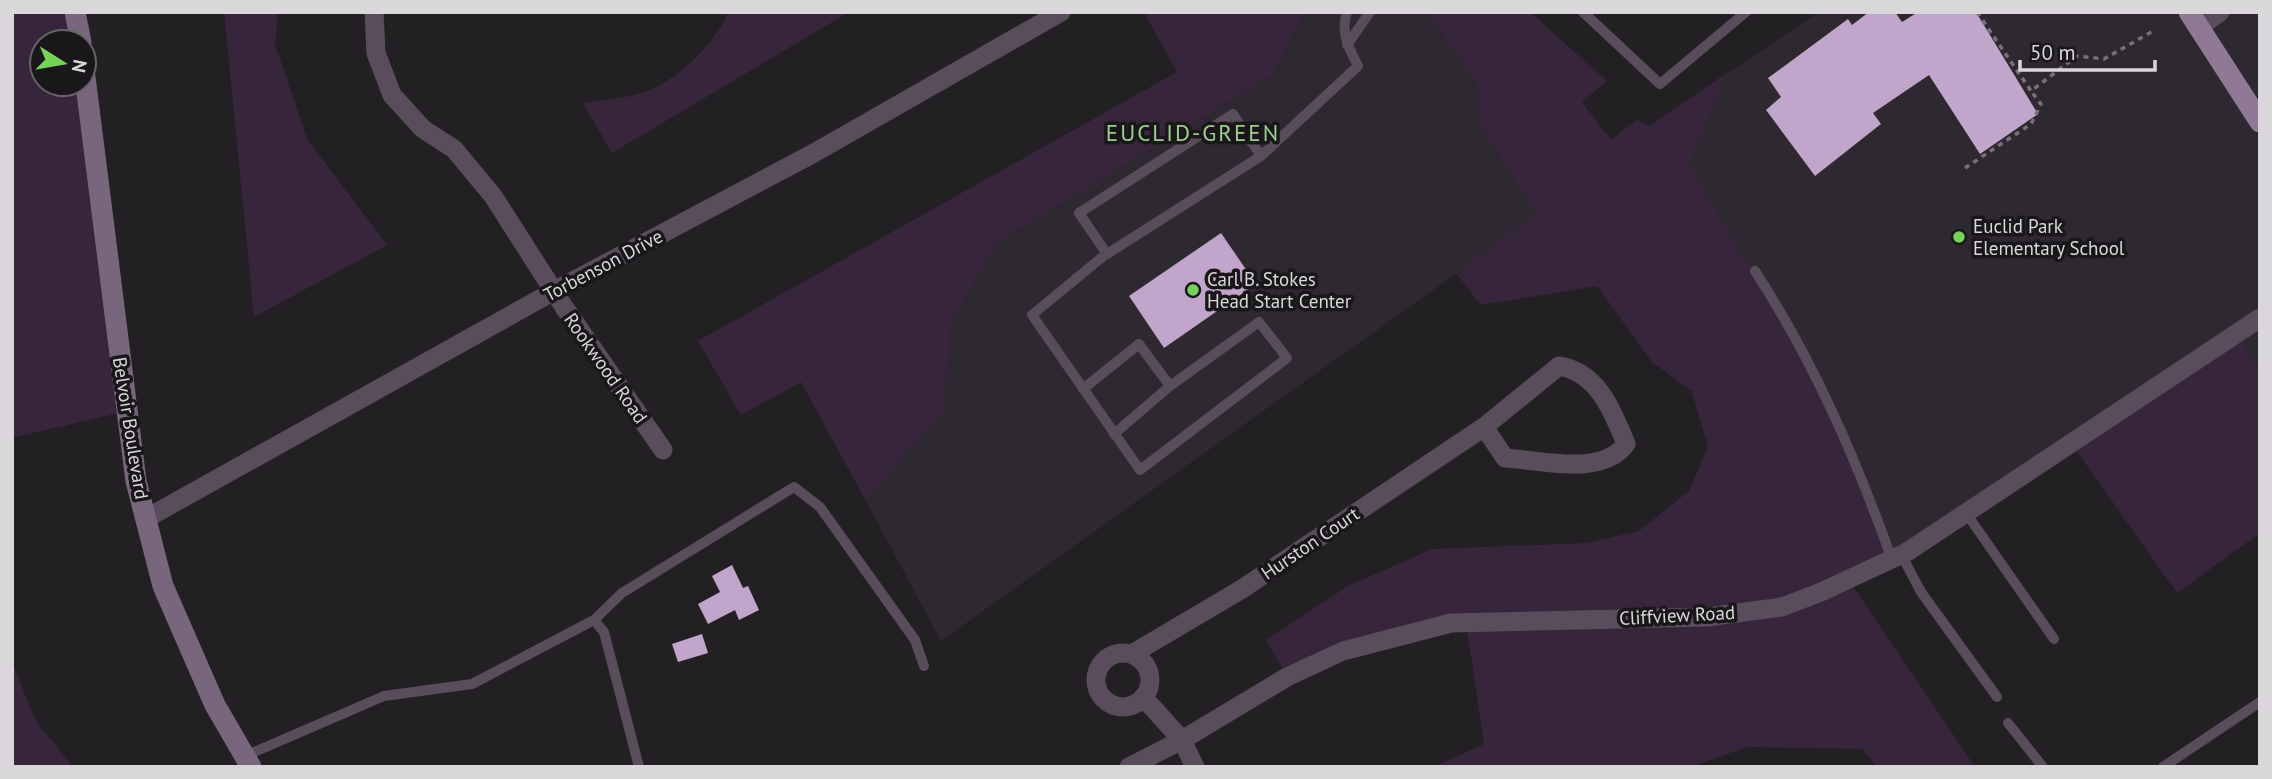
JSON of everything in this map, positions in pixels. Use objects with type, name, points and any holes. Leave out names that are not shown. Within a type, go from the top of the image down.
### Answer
[{"type":"main road","points":[[2194,20],[2260,122]]},
{"type":"street","name":"Rookwood Road","points":[[374,12],[376,53],[392,95],[423,129],[454,149],[493,196],[554,291],[663,450]]},
{"type":"street","name":"Torbenson Drive","points":[[146,518],[554,291],[814,153],[1061,12]]},
{"type":"street","points":[[2194,20],[2220,12]]},
{"type":"street","name":"Belvoir Boulevard","points":[[88,98],[136,481],[163,586],[215,705],[248,762]]},
{"type":"street","name":"Cliffview Road","points":[[1129,767],[1182,740],[1287,677],[1343,651],[1451,623],[1707,617],[1769,608],[1821,592],[1896,555],[1966,513],[2260,318]]},
{"type":"street","name":"Hurston Court","points":[[1143,697],[1128,706],[1110,704],[1098,691],[1097,673],[1107,658],[1124,652],[1132,654],[1242,589],[1484,427],[1559,366],[1571,368],[1593,384],[1606,399],[1626,444],[1619,453],[1598,463],[1505,458],[1484,427]]},
{"type":"street","points":[[1132,654],[1146,665],[1149,673],[1148,690],[1143,697],[1182,740],[1195,767]]},
{"type":"lane","points":[[1114,434],[1170,386],[1259,322],[1287,358],[1140,470],[1114,434],[1032,315],[1106,254],[1261,156],[1358,66],[1347,46],[1343,26],[1347,12]]},
{"type":"lane","points":[[1347,46],[1370,12]]},
{"type":"lane","points":[[1583,12],[1660,84],[1746,12]]},
{"type":"lane","points":[[1106,254],[1079,213],[1233,114],[1261,156]]},
{"type":"lane","points":[[1755,271],[1790,325],[1835,413],[1896,555],[1997,697]]},
{"type":"lane","points":[[1083,388],[1139,344],[1170,386]]},
{"type":"lane","points":[[248,762],[384,696],[472,684],[594,621],[622,593],[794,487],[820,507],[915,640],[924,666]]},
{"type":"lane","points":[[1966,513],[2054,639]]},
{"type":"lane","points":[[594,621],[604,632],[639,767]]},
{"type":"lane","points":[[2163,767],[2260,702]]},
{"type":"lane","points":[[2008,723],[2043,767]]},
{"type":"path","points":[[1965,168],[2031,124],[2041,104],[1977,12]]},
{"type":"path","points":[[2031,91],[2077,57],[2104,60],[2153,31]]},
{"type":"shaded area","points":[[12,12],[75,12],[78,28],[28,28],[28,98],[86,98],[127,411],[12,438]]},
{"type":"shaded area","points":[[224,12],[278,12],[275,44],[307,139],[387,245],[254,317]]},
{"type":"shaded area","points":[[729,12],[849,12],[612,153],[583,103],[638,94],[666,82],[703,50]]},
{"type":"shaded area","points":[[1144,12],[1304,12],[1273,75],[997,243],[952,322],[944,413],[865,499],[801,382],[741,415],[698,341],[1177,72]]},
{"type":"shaded area","points":[[1304,12],[1426,12],[1476,82],[1478,123],[1538,215],[941,641],[865,499],[944,413],[952,322],[997,243],[1273,75]]},
{"type":"shaded area","points":[[1426,12],[1530,12],[1607,81],[1582,102],[1611,140],[1637,119],[1649,126],[1727,73],[1689,164],[1739,251],[1755,271],[1800,344],[1891,557],[1848,579],[1975,767],[1878,767],[1862,749],[1747,747],[1691,767],[1434,767],[1484,744],[1466,622],[1287,677],[1266,640],[1348,586],[1432,549],[1587,543],[1639,531],[1689,491],[1708,447],[1692,391],[1652,362],[1597,286],[1481,305],[1456,273],[1537,214],[1478,123],[1476,82]]},
{"type":"shaded area","name":"Euclid Park Elementary School","points":[[1819,12],[2260,12],[2260,370],[2236,334],[1891,557],[1605,156]]},
{"type":"shaded area","points":[[2236,334],[2260,370],[2260,533],[2177,593],[2071,443]]},
{"type":"shaded area","points":[[12,662],[35,720],[73,767],[12,767]]},
{"type":"building","points":[[1869,12],[1895,12],[1902,22],[1918,12],[1976,12],[2038,114],[1980,154],[1929,75],[1873,113],[1881,124],[1815,176],[1766,110],[1781,97],[1768,78],[1848,19],[1852,25]]},
{"type":"building","name":"Carl B. Stokes Head Start Center","points":[[1221,233],[1256,284],[1164,348],[1129,296]]},
{"type":"building","points":[[732,565],[743,588],[748,586],[759,610],[739,620],[735,610],[708,624],[698,604],[720,592],[712,576]]},
{"type":"building","points":[[702,634],[708,653],[678,662],[672,644]]},
{"type":"place","name":"Euclid Park Elementary School","points":[[1959,237]]},
{"type":"place","name":"Carl B. Stokes Head Start Center","points":[[1193,290]]},
{"type":"district","name":"EUCLID-GREEN","points":[[1193,133]]}]
